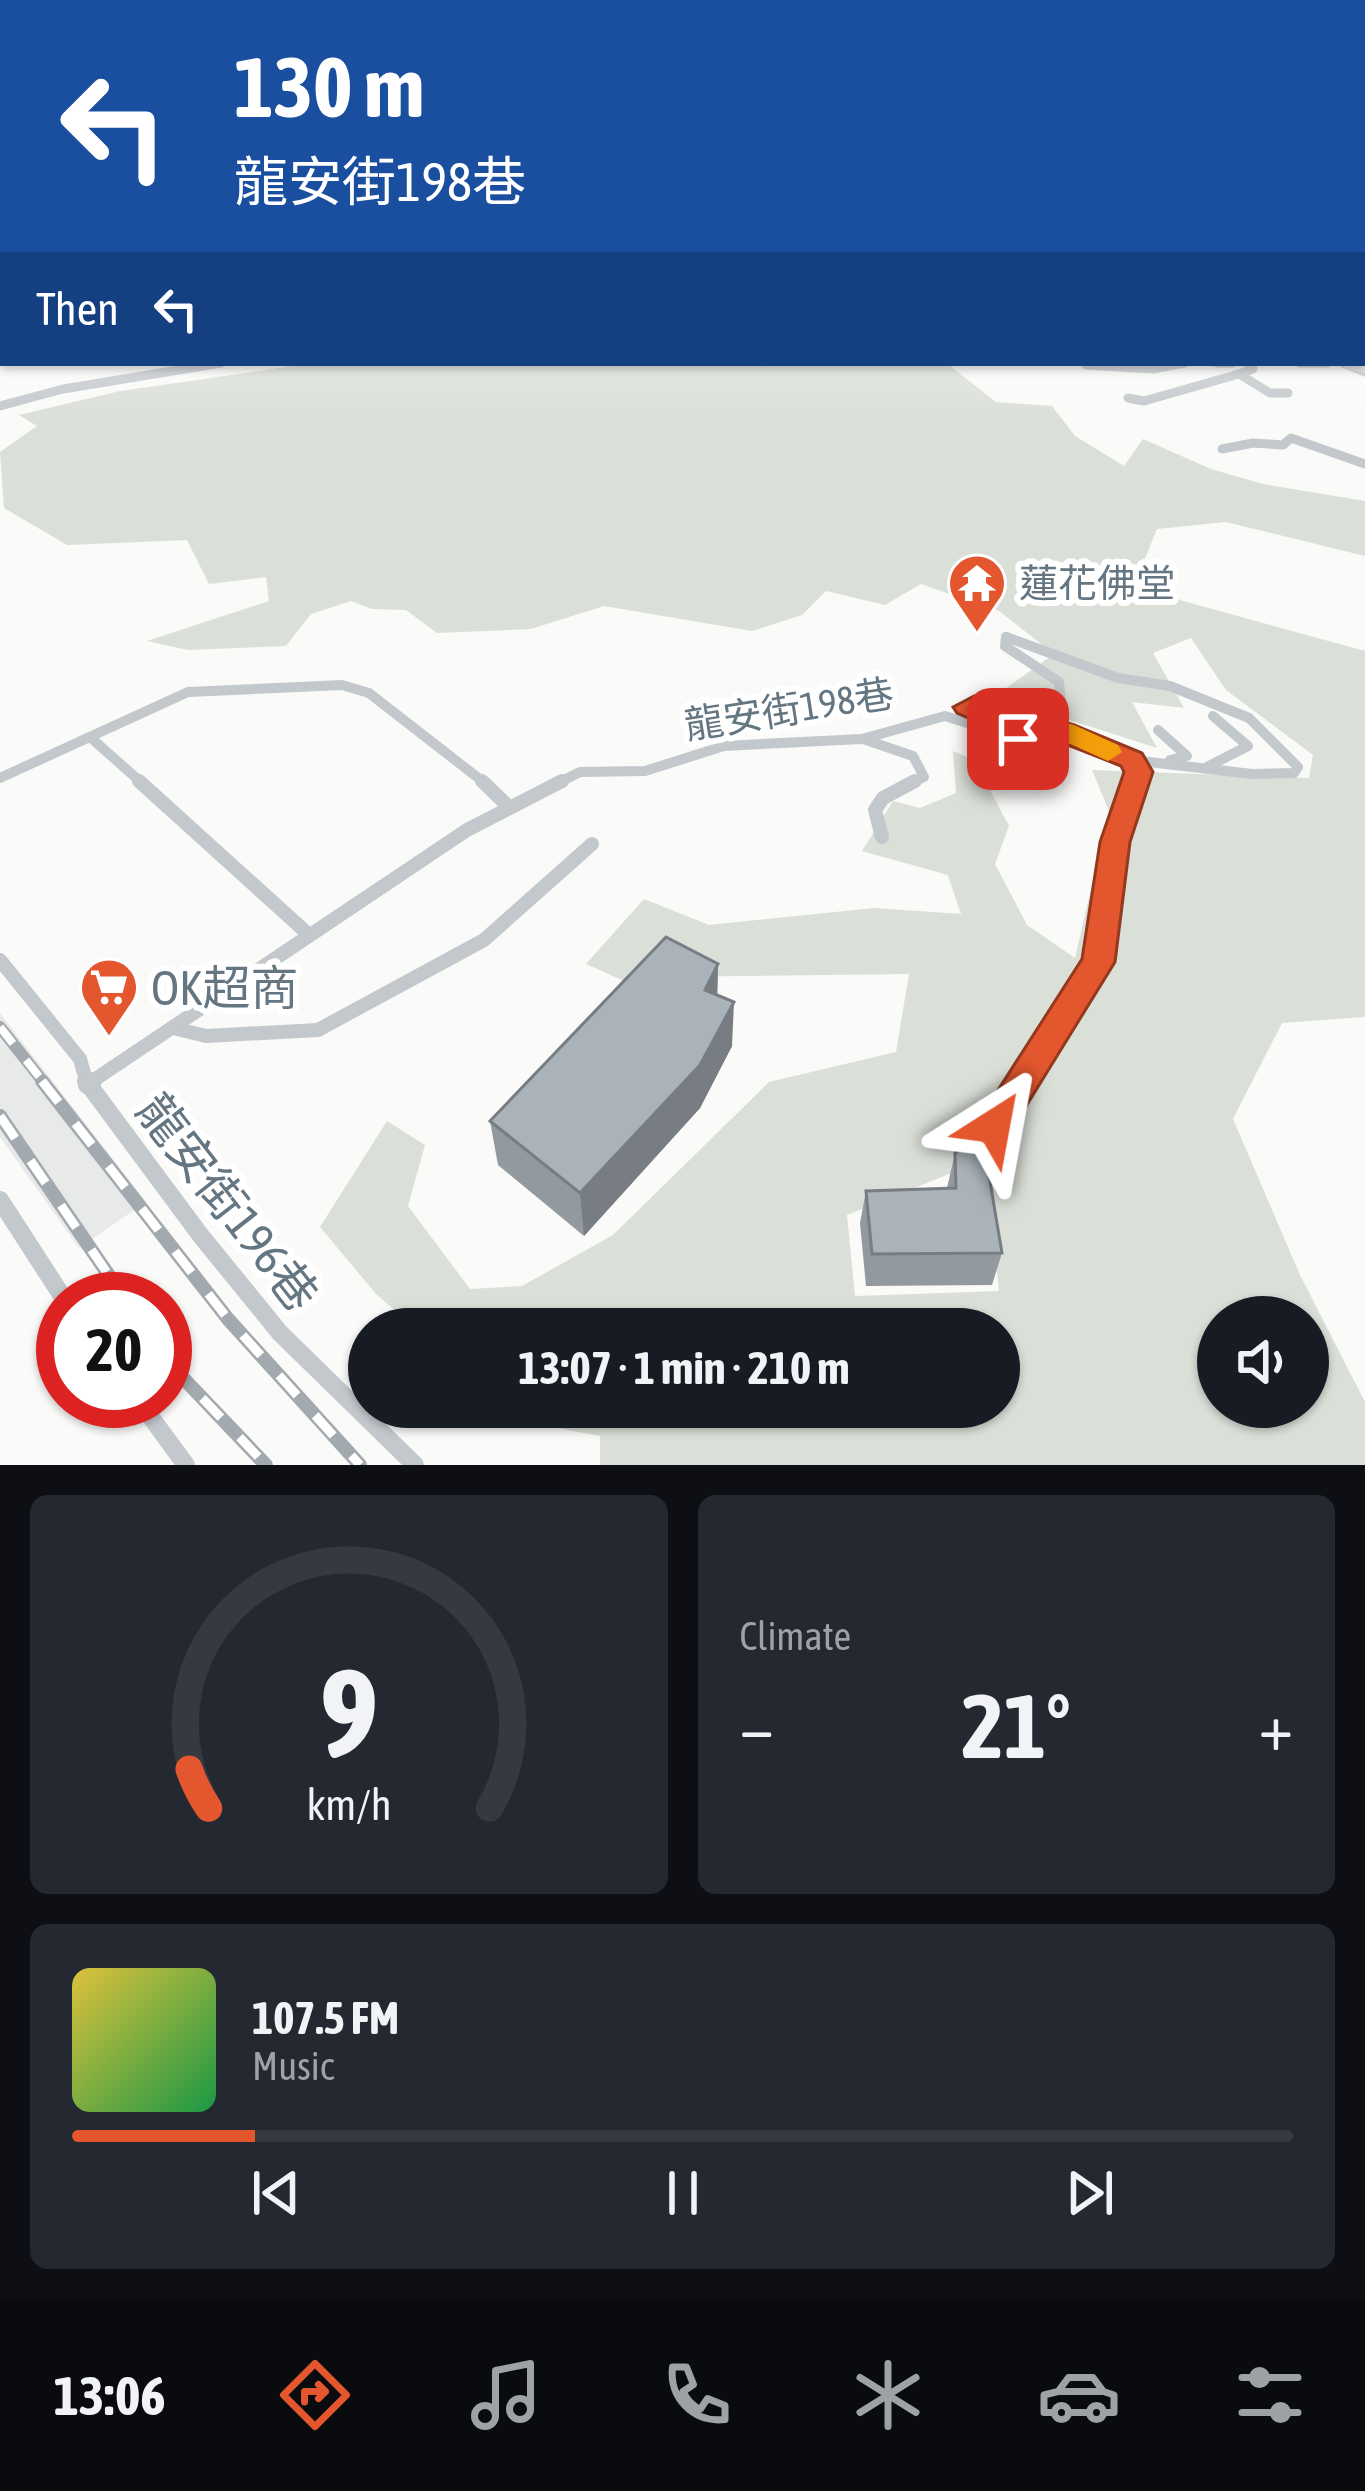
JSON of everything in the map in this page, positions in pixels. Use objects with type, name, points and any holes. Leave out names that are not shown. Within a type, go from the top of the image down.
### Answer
[{"type":"lane","points":[[0,406],[63,389],[203,366]]},
{"type":"lane","points":[[1143,366],[1166,372],[1179,366]]},
{"type":"lane","points":[[1128,398],[1144,401],[1253,369],[1250,366]]},
{"type":"lane","points":[[1239,374],[1270,393],[1288,393]]},
{"type":"lane","points":[[1222,448],[1283,445],[1292,438],[1365,464]]},
{"type":"lane","name":"龍安街198巷","points":[[87,1085],[307,933],[509,807],[580,772],[645,771],[724,746],[862,739],[945,716],[1018,739],[1019,734],[1009,726],[970,713],[967,707],[974,704],[1064,731],[1132,760],[1277,775],[1294,773],[1298,767],[1249,718],[1170,686],[1118,678],[1006,637],[1005,646],[1059,682],[1064,731]]},
{"type":"lane","points":[[0,778],[188,692],[342,685],[369,693],[509,807]]},
{"type":"lane","points":[[1206,768],[1247,746],[1213,716]]},
{"type":"lane","points":[[972,1159],[1098,962],[1115,842],[1138,772],[1132,760],[1181,761],[1187,756],[1158,730]]},
{"type":"lane","points":[[90,737],[307,933]]},
{"type":"lane","points":[[862,739],[914,756],[924,777],[883,798],[875,810],[881,837]]},
{"type":"lane","points":[[173,1028],[206,1036],[318,1030],[484,940],[592,844]]},
{"type":"lane","name":"龍安街196巷","points":[[0,960],[80,1059],[87,1085],[251,1301],[341,1399],[415,1465]]},
{"type":"lane","points":[[0,1200],[47,1272]]},
{"type":"lane","points":[[159,1428],[186,1465]]},
{"type":"shaded area","points":[[294,366],[950,366],[996,402],[1052,406],[1075,436],[1124,466],[1143,439],[1211,469],[1263,484],[1365,501],[1365,556],[1226,522],[1157,529],[1137,578],[1183,601],[1365,651],[1365,1017],[1282,1023],[1233,1119],[1311,1296],[1197,1296],[1197,1428],[1329,1428],[1329,1332],[1365,1402],[1365,1465],[600,1465],[600,1436],[557,1428],[1020,1428],[1020,1308],[392,1308],[320,1227],[387,1121],[425,1145],[408,1206],[470,1289],[522,1286],[613,1235],[769,1082],[896,1052],[909,974],[665,977],[642,989],[586,964],[644,899],[709,925],[874,908],[961,914],[948,875],[862,851],[893,801],[920,808],[956,793],[953,751],[974,760],[1009,826],[995,864],[1027,925],[1075,958],[1109,811],[1092,770],[1309,778],[1313,755],[1226,690],[1191,638],[1153,653],[1184,708],[1132,702],[1157,748],[995,696],[1054,654],[999,611],[921,584],[885,605],[826,591],[802,615],[752,631],[604,606],[531,629],[437,633],[406,610],[372,609],[351,601],[311,614],[286,646],[188,650],[147,641],[269,601],[266,577],[209,584],[187,540],[67,545],[4,508],[0,452],[37,426],[19,415],[120,391]],"holes":[[[984,1160],[999,1291],[855,1296],[847,1215]]]},
{"type":"shaded area","points":[[0,1013],[146,1202],[79,1248],[0,1137]]},
{"type":"building","points":[[666,937],[718,964],[705,990],[734,1002],[700,1065],[580,1193],[490,1121]]},
{"type":"building","points":[[982,1134],[1002,1253],[872,1254],[866,1191],[956,1188],[955,1153]]},
{"type":"railway","points":[[0,1027],[45,1084]]},
{"type":"railway","points":[[42,1081],[228,1319],[360,1465]]},
{"type":"railway","points":[[0,1116],[107,1272]]},
{"type":"railway","points":[[192,1387],[266,1465]]},
{"type":"slow traffic","points":[[987,708],[1064,731],[1108,752]]},
{"type":"place","name":"蓮花佛堂","points":[[977,634]]},
{"type":"place","name":"OK超商","points":[[109,1038]]},
{"type":"route","points":[[994,1126],[1098,962],[1115,842],[1138,772],[1132,760],[1064,731],[974,704],[967,707],[970,713],[1009,726],[1019,734],[1018,739]]}]
